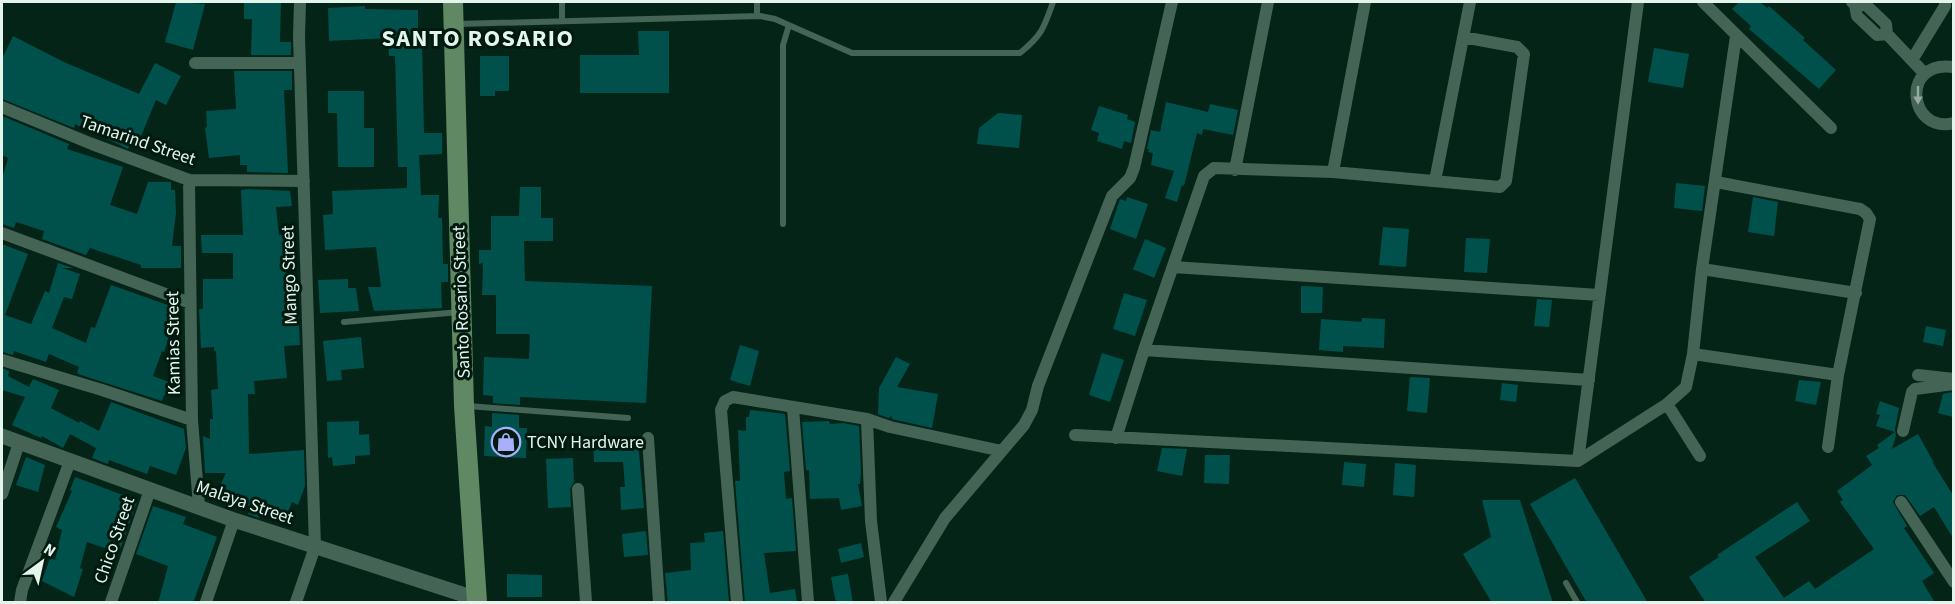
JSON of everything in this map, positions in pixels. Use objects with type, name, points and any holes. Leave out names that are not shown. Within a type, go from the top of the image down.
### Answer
[{"type":"main road","name":"Santo Rosario Street","points":[[453,2],[464,406],[477,601]]},
{"type":"street","name":"Mango Street","points":[[300,2],[315,547]]},
{"type":"street","points":[[894,603],[945,518],[1023,425],[1032,410],[1038,386],[1112,196],[1130,178],[1134,168],[1172,2]]},
{"type":"street","points":[[1235,170],[1268,2]]},
{"type":"street","points":[[1333,172],[1365,2]]},
{"type":"street","points":[[1435,181],[1470,2]]},
{"type":"street","points":[[1578,461],[1638,2]]},
{"type":"street","points":[[1703,2],[1831,128]]},
{"type":"street","points":[[1912,60],[1945,6],[1945,2]]},
{"type":"street","points":[[1853,3],[1866,4],[1886,24],[1887,34],[1925,74]]},
{"type":"street","points":[[1075,435],[1578,461],[1667,404],[1686,387],[1693,354],[1702,269],[1736,36]]},
{"type":"street","points":[[1116,438],[1204,176],[1214,168],[1333,172],[1500,187],[1506,180],[1524,54],[1517,47],[1463,37]]},
{"type":"street","points":[[195,63],[300,63]]},
{"type":"street","points":[[1953,67],[1933,68],[1919,81],[1916,90],[1916,99],[1924,115],[1940,124],[1953,123]]},
{"type":"street","name":"Tamarind Street","points":[[2,107],[189,180],[304,181]]},
{"type":"street","name":"Kamias Street","points":[[189,180],[192,420],[199,506]]},
{"type":"street","points":[[1716,182],[1860,209],[1870,219],[1838,375],[1828,447]]},
{"type":"street","points":[[2,233],[190,303]]},
{"type":"street","points":[[1173,267],[1599,295]]},
{"type":"street","points":[[1702,269],[1856,293]]},
{"type":"street","points":[[1144,350],[1589,380]]},
{"type":"street","points":[[1693,354],[1838,375]]},
{"type":"street","points":[[2,360],[192,420]]},
{"type":"street","points":[[1918,375],[1953,379]]},
{"type":"street","points":[[1903,431],[1912,392],[1915,389],[1953,384]]},
{"type":"street","points":[[737,603],[721,410],[725,402],[733,397],[867,419],[890,427],[1002,451]]},
{"type":"street","points":[[1667,404],[1700,456]]},
{"type":"street","points":[[793,408],[808,603]]},
{"type":"street","points":[[867,419],[871,521],[881,603]]},
{"type":"street","name":"Malaya Street","points":[[2,436],[234,520],[477,601]]},
{"type":"street","points":[[648,438],[659,603]]},
{"type":"street","points":[[2,494],[19,443]]},
{"type":"street","points":[[20,603],[22,590],[70,462]]},
{"type":"street","points":[[578,489],[586,603]]},
{"type":"street","name":"Chico Street","points":[[111,603],[150,490]]},
{"type":"street","points":[[1901,502],[1953,582]]},
{"type":"street","points":[[206,603],[234,520]]},
{"type":"street","points":[[296,603],[315,547]]},
{"type":"lane","points":[[562,2],[562,20]]},
{"type":"lane","points":[[757,2],[757,16]]},
{"type":"lane","points":[[453,24],[757,16],[775,19],[852,53],[1020,53],[1039,37],[1053,2]]},
{"type":"lane","points":[[783,224],[783,45],[789,25]]},
{"type":"lane","points":[[344,322],[461,312]]},
{"type":"lane","points":[[464,406],[628,418]]},
{"type":"lane","points":[[1566,583],[1577,603]]},
{"type":"building","points":[[176,2],[205,4],[193,50],[165,42]]},
{"type":"building","points":[[244,2],[281,2],[280,42],[291,42],[291,55],[251,55],[252,19],[244,19]]},
{"type":"building","points":[[1739,2],[1760,2],[1767,8],[1769,6],[1836,70],[1819,89],[1749,29],[1751,26],[1732,9]]},
{"type":"building","points":[[365,6],[365,9],[418,10],[418,44],[422,44],[424,133],[442,133],[442,154],[419,155],[421,195],[439,195],[438,218],[442,218],[443,264],[448,264],[448,282],[441,282],[442,308],[374,311],[368,287],[381,287],[376,247],[325,250],[323,215],[333,214],[332,191],[407,188],[407,167],[398,167],[395,56],[389,56],[388,38],[329,41],[328,8]]},
{"type":"building","points":[[638,31],[669,31],[669,93],[580,93],[580,55],[639,55]]},
{"type":"building","points":[[13,36],[64,62],[139,94],[155,63],[181,76],[166,105],[156,100],[136,148],[130,145],[128,149],[86,126],[85,129],[75,124],[74,128],[2,99],[2,59]]},
{"type":"building","points":[[1654,48],[1689,54],[1683,88],[1648,82]]},
{"type":"building","points":[[480,56],[509,56],[509,91],[495,91],[495,96],[480,96]]},
{"type":"building","points":[[234,71],[292,71],[292,90],[284,90],[288,173],[247,172],[247,165],[240,165],[240,155],[209,158],[205,128],[207,127],[206,111],[236,109]]},
{"type":"building","points":[[328,91],[364,91],[364,128],[374,128],[374,167],[338,167],[337,113],[328,113]]},
{"type":"building","points":[[1166,102],[1208,112],[1210,104],[1238,110],[1233,135],[1203,129],[1202,135],[1197,133],[1184,186],[1182,185],[1177,202],[1165,198],[1174,171],[1151,165],[1153,153],[1148,152],[1149,149],[1147,149],[1151,130],[1160,132]]},
{"type":"building","points":[[1099,106],[1128,115],[1127,119],[1135,122],[1131,143],[1124,141],[1122,149],[1097,141],[1099,133],[1091,130]]},
{"type":"building","points":[[998,113],[1022,115],[1019,148],[977,144],[979,128]]},
{"type":"building","points":[[2,116],[69,144],[67,149],[123,167],[110,205],[137,214],[148,182],[171,182],[171,190],[175,190],[176,213],[172,246],[181,246],[181,268],[141,268],[141,265],[90,248],[86,255],[42,239],[44,231],[16,222],[14,228],[2,224],[2,178],[8,158],[2,155]]},
{"type":"building","points":[[1676,183],[1705,186],[1702,211],[1674,208]]},
{"type":"building","points":[[520,187],[541,187],[541,218],[553,218],[553,241],[524,241],[525,281],[652,286],[646,403],[520,397],[520,405],[493,403],[493,396],[483,395],[484,357],[529,359],[530,334],[496,334],[496,295],[482,295],[483,263],[479,264],[479,250],[491,250],[491,216],[519,216]]},
{"type":"building","points":[[241,190],[290,191],[292,206],[276,207],[279,235],[284,235],[286,273],[292,273],[295,309],[298,308],[300,345],[284,346],[287,378],[254,381],[255,394],[248,394],[249,454],[304,450],[305,486],[298,505],[292,502],[286,517],[264,509],[259,518],[248,514],[251,508],[218,490],[226,473],[205,473],[203,436],[210,439],[210,419],[213,419],[211,390],[218,389],[216,351],[214,347],[201,348],[199,309],[203,309],[203,279],[233,279],[233,253],[202,253],[201,235],[243,235]]},
{"type":"building","points":[[1127,197],[1148,204],[1136,239],[1110,229],[1120,199],[1126,201]]},
{"type":"building","points":[[1753,197],[1778,202],[1774,236],[1748,232]]},
{"type":"building","points":[[1383,227],[1409,229],[1406,267],[1379,265]]},
{"type":"building","points":[[1466,238],[1490,239],[1487,273],[1464,272]]},
{"type":"building","points":[[1145,239],[1166,248],[1154,278],[1133,269]]},
{"type":"building","points":[[2,244],[28,254],[5,315],[31,324],[45,291],[49,293],[58,263],[73,268],[62,268],[80,274],[72,299],[64,297],[52,328],[86,343],[91,327],[95,328],[111,285],[179,309],[153,376],[174,384],[170,397],[164,395],[162,401],[81,375],[77,373],[79,367],[49,354],[46,362],[14,351],[13,355],[2,352]]},
{"type":"building","points":[[348,279],[348,288],[356,288],[359,311],[320,313],[318,280]]},
{"type":"building","points":[[1301,286],[1323,287],[1322,313],[1301,313]]},
{"type":"building","points":[[1124,293],[1147,300],[1135,336],[1113,329]]},
{"type":"building","points":[[1537,299],[1552,300],[1549,327],[1534,326]]},
{"type":"building","points":[[1362,318],[1385,319],[1384,348],[1343,346],[1343,352],[1319,350],[1321,319],[1362,322]]},
{"type":"building","points":[[1926,326],[1946,330],[1943,346],[1923,342]]},
{"type":"building","points":[[361,337],[364,368],[341,370],[342,380],[327,381],[323,341]]},
{"type":"building","points":[[740,345],[759,351],[750,386],[730,380]]},
{"type":"building","points":[[1102,353],[1124,360],[1110,402],[1089,395]]},
{"type":"building","points":[[896,357],[910,364],[897,387],[938,394],[932,428],[878,414],[879,388]]},
{"type":"building","points":[[2,368],[9,371],[8,376],[29,387],[33,379],[59,390],[51,408],[99,431],[111,402],[184,429],[186,448],[176,475],[150,466],[147,474],[109,460],[108,464],[92,458],[96,448],[70,434],[63,448],[42,436],[41,438],[12,425],[25,397],[2,390]]},
{"type":"building","points":[[1410,377],[1430,378],[1427,413],[1407,411]]},
{"type":"building","points":[[1799,380],[1821,382],[1816,405],[1795,401]]},
{"type":"building","points":[[1502,383],[1518,385],[1516,402],[1500,400]]},
{"type":"building","points":[[1953,392],[1953,417],[1938,413],[1943,394]]},
{"type":"building","points":[[1880,401],[1899,408],[1896,435],[1892,449],[1918,434],[1953,495],[1953,538],[1934,507],[1920,516],[1905,495],[1897,495],[1893,502],[1907,526],[1904,528],[1934,573],[1922,581],[1935,603],[1706,603],[1689,577],[1719,557],[1717,555],[1797,502],[1810,521],[1755,557],[1784,598],[1809,581],[1815,589],[1874,549],[1840,502],[1843,500],[1837,491],[1872,465],[1866,456],[1879,448],[1877,445],[1895,432],[1876,426],[1880,415],[1876,414]]},
{"type":"building","points":[[750,410],[785,414],[790,471],[784,472],[786,499],[792,498],[796,551],[764,553],[770,593],[795,589],[797,603],[745,603],[735,481],[740,481],[738,430],[746,431],[746,417],[749,417]]},
{"type":"building","name":"TCNY Hardware","points":[[492,413],[519,415],[519,428],[527,428],[526,458],[484,456],[485,426],[492,427]]},
{"type":"building","points":[[359,421],[359,435],[369,434],[370,455],[355,456],[355,464],[333,466],[332,457],[328,458],[327,422]]},
{"type":"building","points":[[829,421],[830,424],[843,423],[859,426],[861,471],[860,484],[858,484],[862,506],[841,510],[839,498],[810,499],[809,470],[806,470],[802,422]]},
{"type":"building","points":[[612,438],[612,444],[638,442],[644,508],[621,510],[620,487],[625,487],[623,462],[594,462],[593,439]]},
{"type":"building","points":[[1162,448],[1187,449],[1182,476],[1157,471]]},
{"type":"building","points":[[1205,455],[1230,455],[1229,484],[1204,483]]},
{"type":"building","points":[[26,457],[45,465],[38,492],[16,485]]},
{"type":"building","points":[[573,458],[574,482],[570,489],[571,507],[548,508],[546,459]]},
{"type":"building","points":[[1344,462],[1366,464],[1364,487],[1342,485]]},
{"type":"building","points":[[1395,463],[1416,465],[1414,497],[1393,495]]},
{"type":"building","points":[[75,477],[136,498],[137,501],[119,553],[87,542],[80,568],[83,569],[74,597],[42,581],[50,558],[55,560],[62,530],[56,527],[72,491],[70,490]]},
{"type":"building","points":[[1575,478],[1648,603],[1587,603],[1530,504]]},
{"type":"building","points":[[1482,500],[1520,500],[1553,603],[1492,603],[1463,554],[1491,537]]},
{"type":"building","points":[[153,506],[186,517],[183,524],[217,537],[193,603],[158,603],[168,566],[136,554]]},
{"type":"building","points":[[646,531],[648,555],[624,557],[622,534]]},
{"type":"building","points":[[723,531],[729,603],[668,603],[665,573],[691,570],[690,543],[705,542],[704,533]]},
{"type":"building","points":[[861,543],[864,557],[841,563],[838,549]]},
{"type":"building","points":[[507,574],[542,575],[542,597],[507,597]]},
{"type":"building","points":[[848,574],[853,603],[836,603],[831,577]]},
{"type":"place","name":"TCNY Hardware","points":[[506,442]]},
{"type":"district","name":"SANTO ROSARIO","points":[[478,38]]}]
